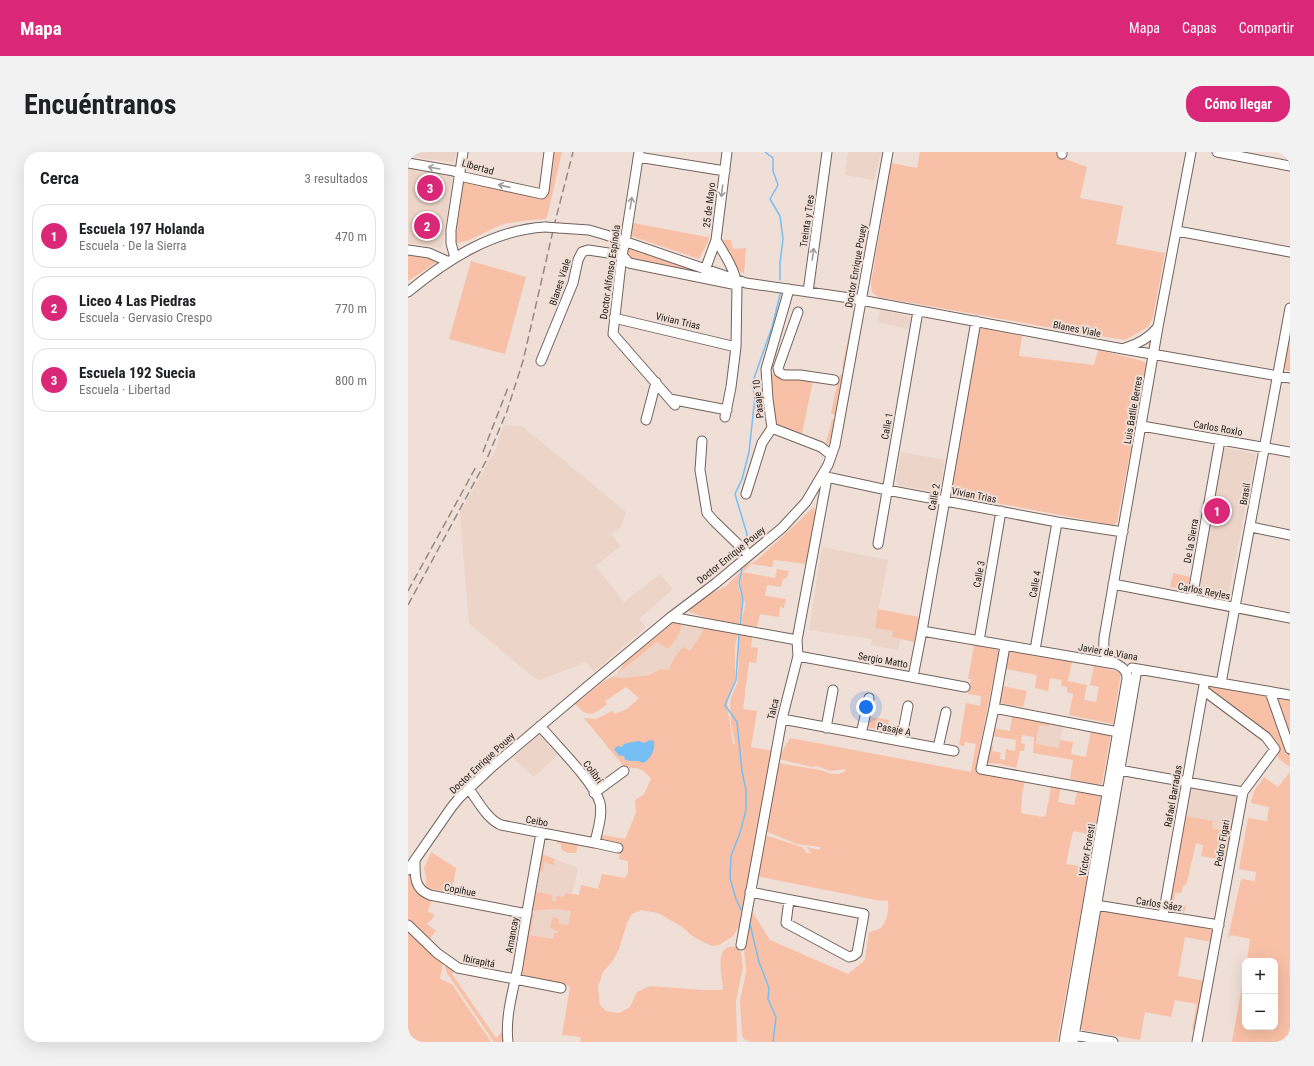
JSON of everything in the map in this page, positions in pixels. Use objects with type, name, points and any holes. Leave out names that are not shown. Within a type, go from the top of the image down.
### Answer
[{"type":"street","points":[[452,260],[451,237],[462,152]]},
{"type":"street","name":"Libertad","points":[[408,163],[454,171],[464,177],[542,194],[544,191],[549,152]]},
{"type":"street","name":"25 de Mayo","points":[[726,414],[736,347],[736,283],[723,251],[716,240],[727,152]]},
{"type":"street","name":"Treinta y Tres","points":[[808,292],[827,152]]},
{"type":"street","name":"Doctor Enrique Pouey","points":[[408,870],[455,803],[493,766],[671,617],[716,583],[782,528],[806,502],[824,477],[836,439],[888,152]]},
{"type":"street","name":"Luis Batlle Berres","points":[[1119,665],[1108,658],[1104,650],[1104,638],[1158,327],[1191,152]]},
{"type":"street","points":[[1217,152],[1290,166]]},
{"type":"street","points":[[638,155],[725,171]]},
{"type":"street","name":"Doctor Alfonso Espínola","points":[[638,155],[622,255],[613,334],[672,402],[726,414]]},
{"type":"street","points":[[408,292],[467,250],[509,233],[545,227],[589,230],[705,270],[736,283]]},
{"type":"street","points":[[1177,231],[1290,252]]},
{"type":"street","points":[[705,270],[716,240]]},
{"type":"street","points":[[408,250],[429,253],[452,260]]},
{"type":"street","name":"Blanes Viale","points":[[541,361],[573,283],[578,260],[582,252],[588,250],[622,255],[628,263],[736,283],[861,300],[1123,349],[1154,353],[1290,378]]},
{"type":"street","name":"Pasaje 10","points":[[746,494],[762,443],[772,428],[766,369],[788,289]]},
{"type":"street","name":"Brasil","points":[[1221,683],[1251,527],[1290,308]]},
{"type":"street","name":"Calle 1","points":[[878,544],[918,311]]},
{"type":"street","points":[[798,312],[778,368],[779,372],[784,375],[800,375],[834,380]]},
{"type":"street","name":"Vivian Trias","points":[[614,318],[736,347]]},
{"type":"street","name":"Calle 2","points":[[913,677],[976,322]]},
{"type":"street","points":[[1123,349],[1142,342],[1158,327]]},
{"type":"street","points":[[646,420],[656,382]]},
{"type":"street","name":"Carlos Roxlo","points":[[1142,426],[1290,452]]},
{"type":"street","points":[[772,428],[821,447],[831,455]]},
{"type":"street","name":"De la Sierra","points":[[1192,599],[1220,440]]},
{"type":"street","points":[[702,441],[700,470],[708,512],[714,521],[749,555]]},
{"type":"street","name":"Vivian Trias","points":[[824,477],[1001,512],[1123,532]]},
{"type":"street","name":"Talca","points":[[741,945],[782,719],[798,656],[797,640],[824,477]]},
{"type":"street","name":"Calle 3","points":[[979,640],[1001,512]]},
{"type":"street","name":"Calle 4","points":[[1035,650],[1057,522]]},
{"type":"street","points":[[1251,527],[1290,535]]},
{"type":"street","name":"Carlos Reyles","points":[[1113,584],[1290,618]]},
{"type":"street","points":[[671,617],[797,640]]},
{"type":"street","name":"Javier de Viana","points":[[922,630],[1005,646],[1290,695]]},
{"type":"street","points":[[1005,646],[981,769],[1108,792]]},
{"type":"street","name":"Sergio Matto","points":[[798,656],[965,687]]},
{"type":"street","name":"Víctor Foresti","points":[[1064,1042],[1127,674],[1124,668],[1119,665]]},
{"type":"street","name":"Víctor Foresti","points":[[1073,1038],[1137,669]]},
{"type":"street","name":"Rafael Barradas","points":[[1162,916],[1204,680]]},
{"type":"street","points":[[826,728],[833,690]]},
{"type":"street","name":"Pedro Figari","points":[[1197,1042],[1243,792],[1275,749],[1266,737],[1203,690]]},
{"type":"street","points":[[1270,692],[1290,749]]},
{"type":"street","points":[[861,734],[868,698]]},
{"type":"street","points":[[901,741],[908,706]]},
{"type":"street","points":[[994,708],[1118,732]]},
{"type":"street","points":[[938,748],[946,712]]},
{"type":"street","name":"Pasaje A","points":[[782,719],[954,751]]},
{"type":"street","name":"Colibrí","points":[[540,726],[586,780],[600,802],[601,811],[595,843]]},
{"type":"street","points":[[1119,770],[1243,792]]},
{"type":"street","points":[[594,793],[624,771]]},
{"type":"street","name":"Ceibo","points":[[469,789],[494,822],[501,826],[618,848]]},
{"type":"street","name":"Amancay","points":[[508,1042],[507,1028],[509,1006],[541,833]]},
{"type":"street","name":"Copihue","points":[[415,861],[418,887],[423,893],[527,914]]},
{"type":"street","points":[[750,892],[864,914],[857,953],[854,956],[849,957],[786,923],[789,900]]},
{"type":"street","name":"Carlos Sáez","points":[[1096,905],[1219,925]]},
{"type":"street","name":"Ibirapitá","points":[[408,925],[437,953],[458,968],[561,988]]},
{"type":"street","points":[[1073,1038],[1113,1042]]},
{"type":"shaded area","points":[[408,152],[456,152],[454,163],[408,156]]},
{"type":"shaded area","points":[[554,152],[562,152],[547,217],[545,219],[504,224],[467,241],[457,243],[454,240],[462,183],[467,180],[547,194]]},
{"type":"shaded area","points":[[848,152],[881,152],[874,180],[845,175]]},
{"type":"shaded area","points":[[920,152],[1060,152],[1060,155],[1065,159],[1087,167],[1080,198],[1123,206],[1116,244],[1165,253],[1153,317],[1148,327],[1125,340],[878,297],[872,292],[871,284],[891,163],[917,168]]},
{"type":"shaded area","points":[[408,168],[453,175],[442,248],[408,243]]},
{"type":"shaded area","points":[[633,223],[707,237],[709,235],[708,242],[699,259],[631,236]]},
{"type":"shaded area","points":[[723,240],[731,240],[733,249],[746,248],[744,274],[738,270],[724,246]]},
{"type":"shaded area","points":[[628,248],[727,278],[627,260],[626,251]]},
{"type":"shaded area","points":[[408,254],[422,256],[437,262],[408,281]]},
{"type":"shaded area","points":[[471,261],[526,277],[505,354],[449,339]]},
{"type":"shaded area","points":[[855,307],[844,371],[842,367]]},
{"type":"shaded area","points":[[880,309],[911,317],[909,329],[877,322]]},
{"type":"shaded area","points":[[981,328],[1022,336],[1019,356],[1094,365],[1098,350],[1147,363],[1117,522],[1113,525],[954,495],[951,490],[978,332]]},
{"type":"shaded area","points":[[1290,337],[1290,371],[1287,371],[1284,368]]},
{"type":"shaded area","points":[[766,373],[813,381],[801,438],[775,427]]},
{"type":"shaded area","points":[[843,374],[835,415],[831,413],[839,376]]},
{"type":"shaded area","points":[[832,419],[835,419],[834,427],[827,449],[825,447]]},
{"type":"shaded area","points":[[504,425],[522,426],[626,512],[621,527],[611,533],[621,546],[595,566],[624,602],[660,574],[673,589],[639,619],[646,627],[594,672],[586,662],[540,680],[534,678],[469,623],[460,513],[495,451]]},
{"type":"shaded area","points":[[1225,448],[1256,454],[1228,596],[1226,598],[1198,592],[1197,590],[1222,450]]},
{"type":"shaded area","points":[[901,452],[945,460],[940,490],[937,492],[899,485],[896,481]]},
{"type":"shaded area","points":[[814,507],[816,517],[807,564],[774,560],[772,567],[751,564],[743,572],[775,578],[777,569],[789,571],[787,578],[783,578],[781,587],[767,585],[765,596],[786,599],[784,608],[780,607],[779,617],[760,614],[757,627],[741,625],[741,620],[745,609],[744,598],[740,588],[744,566],[756,561]]},
{"type":"shaded area","points":[[822,547],[888,560],[875,628],[893,631],[892,637],[900,639],[898,650],[871,645],[872,639],[809,630]]},
{"type":"shaded area","points":[[740,572],[738,586],[742,596],[743,605],[739,624],[711,619],[689,612],[694,602],[726,586]]},
{"type":"shaded area","points":[[1173,573],[1190,577],[1187,590],[1170,587]]},
{"type":"shaded area","points":[[878,609],[919,617],[914,642],[892,637],[893,631],[875,628]]},
{"type":"shaded area","points":[[676,620],[682,620],[681,628],[676,640],[668,649],[657,642],[618,673],[625,662]]},
{"type":"shaded area","points":[[686,620],[739,632],[735,645],[735,680],[727,705],[733,744],[735,744],[731,724],[730,706],[731,697],[737,684],[739,662],[738,642],[740,630],[753,632],[751,647],[758,648],[756,663],[749,662],[743,709],[757,711],[751,747],[773,751],[747,895],[740,925],[733,936],[719,945],[712,946],[703,942],[691,935],[681,926],[658,913],[641,910],[632,914],[627,923],[619,949],[612,962],[603,972],[598,987],[600,1005],[606,1011],[619,1013],[630,1007],[637,992],[650,986],[723,990],[720,962],[721,955],[724,950],[729,947],[736,947],[741,953],[743,967],[736,1001],[737,1042],[580,1042],[581,1037],[562,1035],[570,987],[519,974],[529,913],[534,914],[530,935],[553,939],[554,933],[557,933],[558,931],[550,928],[552,917],[559,919],[558,923],[568,925],[571,911],[555,909],[532,911],[530,908],[533,891],[553,895],[552,901],[556,901],[556,896],[564,897],[565,893],[579,895],[581,885],[598,889],[602,874],[625,878],[628,873],[628,861],[619,859],[621,849],[600,840],[598,835],[625,839],[636,813],[635,800],[644,794],[651,779],[640,769],[625,768],[584,718],[596,719],[612,711],[615,714],[627,709],[639,698],[626,687],[605,701],[607,704],[602,708],[591,714],[580,709],[575,702],[582,699],[601,683],[612,677],[624,678],[650,675],[660,669],[669,670],[674,658],[683,647],[690,651],[702,633],[703,627],[684,624]]},
{"type":"shaded area","points":[[682,624],[703,627],[702,633],[690,651],[674,658],[669,670],[660,669],[650,675],[624,678],[612,677],[620,673],[657,642],[668,649],[677,637]]},
{"type":"shaded area","points":[[974,645],[999,650],[978,756],[977,768],[1025,781],[1022,794],[1021,813],[1042,817],[1046,815],[1051,786],[1061,786],[1058,802],[1074,805],[1078,789],[1101,793],[1094,835],[1073,831],[1066,864],[1089,868],[1057,1042],[750,1042],[744,1039],[742,1035],[740,1000],[746,972],[744,946],[751,910],[770,940],[848,974],[865,960],[869,932],[882,927],[888,912],[888,901],[876,900],[756,876],[764,835],[802,847],[807,853],[811,853],[807,847],[819,850],[821,847],[797,844],[765,831],[778,763],[820,770],[832,774],[839,774],[846,769],[830,771],[817,766],[812,767],[778,759],[790,738],[971,772],[976,744],[965,742],[964,746],[959,745],[966,703],[980,706],[981,696],[968,694],[971,679],[968,679]]},
{"type":"shaded area","points":[[1007,651],[1072,662],[1068,681],[1087,685],[1084,700],[1096,702],[1099,687],[1090,685],[1094,666],[1121,672],[1113,724],[1069,715],[1073,694],[1067,692],[1067,687],[1061,686],[1062,680],[1050,678],[1048,691],[1035,688],[1037,675],[1006,669],[1003,686],[1027,691],[1023,707],[999,703]]},
{"type":"shaded area","points":[[1210,685],[1268,696],[1290,757],[1290,767],[1279,759],[1273,740],[1265,730],[1222,697],[1212,693],[1208,687]]},
{"type":"shaded area","points":[[1274,697],[1290,699],[1290,742]]},
{"type":"shaded area","points":[[1012,715],[1049,721],[1049,726],[1039,725],[1036,744],[1059,748],[1060,740],[1073,742],[1071,754],[1086,757],[1091,730],[1111,733],[1102,784],[1099,785],[1070,779],[1073,760],[1033,753],[1034,737],[1022,735],[1021,743],[1025,744],[1024,751],[1020,751],[1016,768],[1000,764],[986,763],[988,745],[993,746],[992,751],[1001,753],[1000,759],[1005,760],[1006,749],[1015,751],[1016,740],[992,736],[993,728],[1010,731]]},
{"type":"shaded area","points":[[865,716],[889,720],[887,731],[866,727]]},
{"type":"shaded area","points":[[1049,721],[1063,724],[1059,748],[1036,744],[1039,724]]},
{"type":"shaded area","points":[[543,731],[550,739],[546,744],[558,755],[534,777],[513,758]]},
{"type":"shaded area","points":[[1290,772],[1290,1042],[1232,1042],[1242,986],[1242,1030],[1278,1030],[1278,958],[1247,958],[1250,939],[1231,935],[1228,938],[1241,879],[1255,881],[1256,872],[1239,869],[1248,818],[1267,821],[1269,807],[1251,803],[1254,791],[1264,777],[1278,787]]},
{"type":"shaded area","points":[[1190,786],[1240,794],[1234,822],[1224,830],[1212,828],[1213,821],[1185,816]]},
{"type":"shaded area","points":[[1185,816],[1213,821],[1212,828],[1223,830],[1225,820],[1234,822],[1227,861],[1201,856],[1203,845],[1196,843],[1187,883],[1183,886],[1181,893],[1175,893],[1174,904],[1186,906],[1184,913],[1166,910]]},
{"type":"shaded area","points":[[558,834],[579,839],[576,853],[567,853],[561,849],[561,844],[557,843]]},
{"type":"shaded area","points":[[431,852],[456,868],[452,892],[426,888],[424,868]]},
{"type":"shaded area","points":[[539,853],[555,859],[554,865],[544,862],[543,871],[536,870]]},
{"type":"shaded area","points":[[555,859],[578,868],[572,894],[565,893],[564,897],[556,901],[552,901],[553,895],[533,891],[536,870],[544,862],[554,864]]},
{"type":"shaded area","points":[[412,875],[432,898],[428,912],[434,914],[433,918],[427,924],[436,931],[429,940],[408,919],[408,877]]},
{"type":"shaded area","points":[[555,909],[571,911],[568,925],[558,923],[552,917],[558,930],[553,939],[530,935],[534,911]]},
{"type":"shaded area","points":[[1098,910],[1151,918],[1173,924],[1194,926],[1212,930],[1211,942],[1185,937],[1178,976],[1205,981],[1196,1030],[1192,1029],[1197,1004],[1175,1000],[1171,1017],[1145,1012],[1140,1040],[1082,1030],[1080,1028]]},
{"type":"shaded area","points":[[408,928],[443,962],[440,979],[452,984],[491,1042],[408,1042]]},
{"type":"shaded area","points":[[448,962],[460,967],[452,974],[496,1038],[503,1031],[506,1042],[494,1042],[447,973],[445,967]]},
{"type":"water","points":[[650,740],[654,741],[653,751],[646,762],[643,763],[624,759],[625,757],[621,755],[620,757],[614,749],[618,746],[622,747],[627,743],[639,741],[644,743]]},
{"type":"waterway","points":[[765,152],[773,158],[773,171],[778,185],[770,199],[780,216],[783,239],[780,263],[780,280]]},
{"type":"waterway","points":[[747,541],[747,534],[735,494],[742,479],[749,452],[755,397],[752,384],[772,327],[780,292]]},
{"type":"waterway","points":[[740,626],[743,599],[739,583],[742,569]]},
{"type":"waterway","points":[[739,634],[736,680],[725,705],[737,722],[742,771],[746,790],[746,810],[740,833],[731,856],[730,878],[741,910]]},
{"type":"waterway","points":[[750,924],[759,962],[769,988],[768,999],[776,1017],[773,1042]]},
{"type":"railway","points":[[408,605],[486,461],[507,411],[523,361],[555,222],[573,152]]},
{"type":"railway","points":[[483,452],[509,385]]},
{"type":"railway","points":[[408,591],[477,465]]},
{"type":"place","name":"Escuela 192 Suecia","points":[[430,188]]},
{"type":"place","name":"Liceo 4 Las Piedras","points":[[427,226]]},
{"type":"place","name":"Escuela 197 Holanda","points":[[1217,511]]}]
